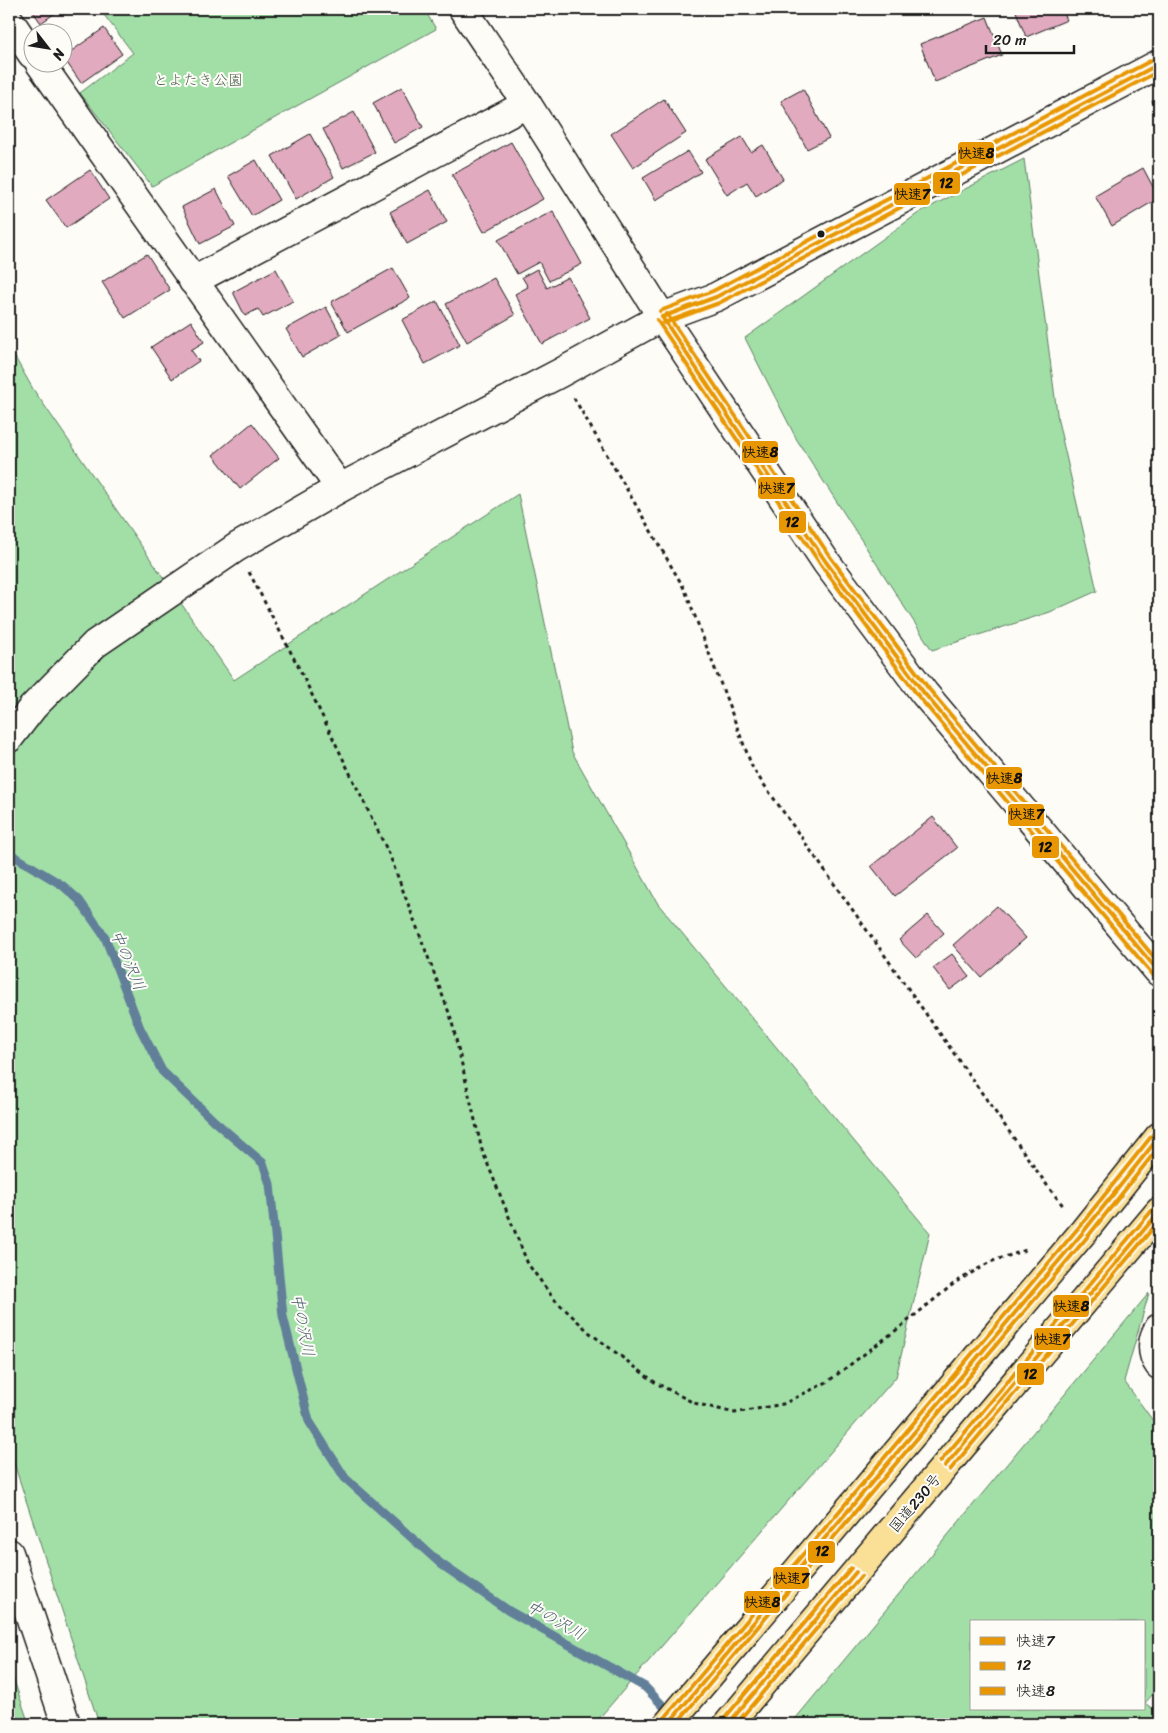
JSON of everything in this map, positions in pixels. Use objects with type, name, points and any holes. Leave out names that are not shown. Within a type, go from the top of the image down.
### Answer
[{"type":"highway","points":[[668,1724],[1084,1232],[1159,1137]]},
{"type":"highway","name":"国道230号","points":[[728,1724],[1159,1212]]},
{"type":"street","points":[[463,9],[527,104],[662,317],[826,562],[924,693],[1159,972]]},
{"type":"street","points":[[9,20],[22,39]]},
{"type":"street","points":[[9,738],[33,708],[95,644],[237,547],[340,488],[560,373],[662,317],[716,296],[1159,64]]},
{"type":"street","points":[[46,72],[340,488]]},
{"type":"street","points":[[193,281],[527,104]]},
{"type":"street","points":[[1159,1328],[1153,1336],[1154,1358],[1159,1365]]},
{"type":"street","points":[[9,1553],[66,1724]]},
{"type":"path","points":[[560,373],[685,590],[753,769],[1049,1188],[1084,1232]]},
{"type":"path","points":[[237,547],[300,670],[390,856],[451,1018],[482,1150],[528,1264],[554,1299],[590,1333],[656,1383],[694,1403],[736,1413],[783,1404],[827,1382],[956,1282],[990,1262],[1029,1249]]},
{"type":"green space","name":"とよたき公園","points":[[103,9],[424,9],[436,29],[152,186],[80,93],[133,53],[101,11]]},
{"type":"green space","points":[[1024,159],[1058,421],[1097,591],[1050,612],[932,650],[797,440],[745,338],[920,212]]},
{"type":"green space","points":[[9,347],[33,389],[234,680],[518,494],[572,752],[658,904],[930,1233],[896,1377],[594,1724],[99,1724],[9,1448]]},
{"type":"green space","points":[[1149,1293],[1124,1381],[1159,1429],[1159,1687],[1146,1702],[1146,1620],[970,1620],[970,1710],[1146,1710],[1146,1704],[1159,1714],[1159,1724],[791,1724]]},
{"type":"green space","points":[[9,1666],[29,1724],[9,1724]]},
{"type":"building","points":[[31,9],[61,9],[42,22],[40,22]]},
{"type":"building","points":[[1015,9],[1062,9],[1067,20],[1026,37]]},
{"type":"building","points":[[987,17],[1002,55],[935,82],[920,44]]},
{"type":"building","points":[[104,28],[122,54],[81,83],[72,70],[72,51]]},
{"type":"building","points":[[402,87],[423,127],[394,143],[373,103]]},
{"type":"building","points":[[803,89],[829,138],[807,149],[781,101]]},
{"type":"building","points":[[664,99],[686,133],[633,168],[611,134]]},
{"type":"building","points":[[354,112],[375,152],[343,168],[323,129]]},
{"type":"building","points":[[310,134],[334,177],[296,199],[272,156]]},
{"type":"building","points":[[742,137],[751,152],[763,145],[783,179],[756,196],[747,182],[727,195],[705,159]]},
{"type":"building","points":[[511,142],[543,199],[484,232],[452,175]]},
{"type":"building","points":[[688,151],[701,172],[656,200],[643,178]]},
{"type":"building","points":[[256,160],[279,200],[252,216],[228,176]]},
{"type":"building","points":[[1143,168],[1159,198],[1112,226],[1095,196]]},
{"type":"building","points":[[90,170],[109,199],[66,228],[46,200]]},
{"type":"building","points":[[216,189],[235,226],[200,244],[182,207]]},
{"type":"building","points":[[430,190],[447,222],[407,244],[390,212]]},
{"type":"building","points":[[553,211],[582,264],[549,281],[539,262],[517,274],[498,240]]},
{"type":"building","points":[[147,254],[170,290],[125,318],[102,282]]},
{"type":"building","points":[[393,268],[410,298],[348,332],[331,302]]},
{"type":"building","points":[[276,269],[293,301],[263,317],[258,309],[245,316],[233,292]]},
{"type":"building","points":[[537,269],[547,288],[568,277],[590,318],[542,344],[515,294],[528,287],[522,277]]},
{"type":"building","points":[[494,278],[515,315],[467,342],[446,304]]},
{"type":"building","points":[[437,301],[460,345],[425,364],[402,320]]},
{"type":"building","points":[[326,307],[341,335],[302,357],[286,329]]},
{"type":"building","points":[[191,321],[204,342],[191,350],[199,361],[172,379],[151,347]]},
{"type":"building","points":[[252,423],[279,458],[240,489],[213,455]]},
{"type":"building","points":[[933,817],[957,848],[895,896],[871,866]]},
{"type":"building","points":[[997,906],[1026,938],[981,977],[953,945]]},
{"type":"building","points":[[928,915],[944,933],[916,958],[899,940]]},
{"type":"building","points":[[952,954],[969,976],[950,990],[933,968]]},
{"type":"waterway","name":"中の沢川","points":[[9,853],[62,885],[79,900],[105,937],[140,1028],[162,1071],[214,1121],[263,1163],[270,1184],[283,1316],[309,1421],[345,1478],[441,1564],[509,1611],[645,1687],[672,1715]]},
{"type":"transit line","name":"快速8","points":[[660,311],[713,291],[1156,58]]},
{"type":"transit line","name":"快速7","points":[[662,317],[716,297],[1159,64]]},
{"type":"transit line","name":"12","points":[[664,323],[719,303],[1159,71]]},
{"type":"transit line","name":"快速8","points":[[667,314],[831,558],[929,689],[1159,963]]},
{"type":"transit line","name":"快速7","points":[[662,317],[826,562],[924,693],[1159,972]]},
{"type":"transit line","name":"12","points":[[657,320],[821,565],[919,697],[1154,976]]},
{"type":"transit line","name":"快速8","points":[[663,1720],[1079,1227],[1154,1133]]},
{"type":"transit line","name":"快速7","points":[[668,1724],[1084,1231],[1159,1137]]},
{"type":"transit line","name":"12","points":[[676,1724],[1089,1235],[1159,1147]]},
{"type":"transit line","name":"快速8","points":[[940,1462],[1154,1208]]},
{"type":"transit line","name":"快速7","points":[[945,1466],[1159,1212]]},
{"type":"transit line","name":"12","points":[[950,1470],[1159,1221]]},
{"type":"transit line","name":"快速8","points":[[723,1720],[851,1568]]},
{"type":"transit line","name":"快速7","points":[[728,1724],[856,1572]]},
{"type":"transit line","name":"12","points":[[736,1724],[861,1576]]}]
